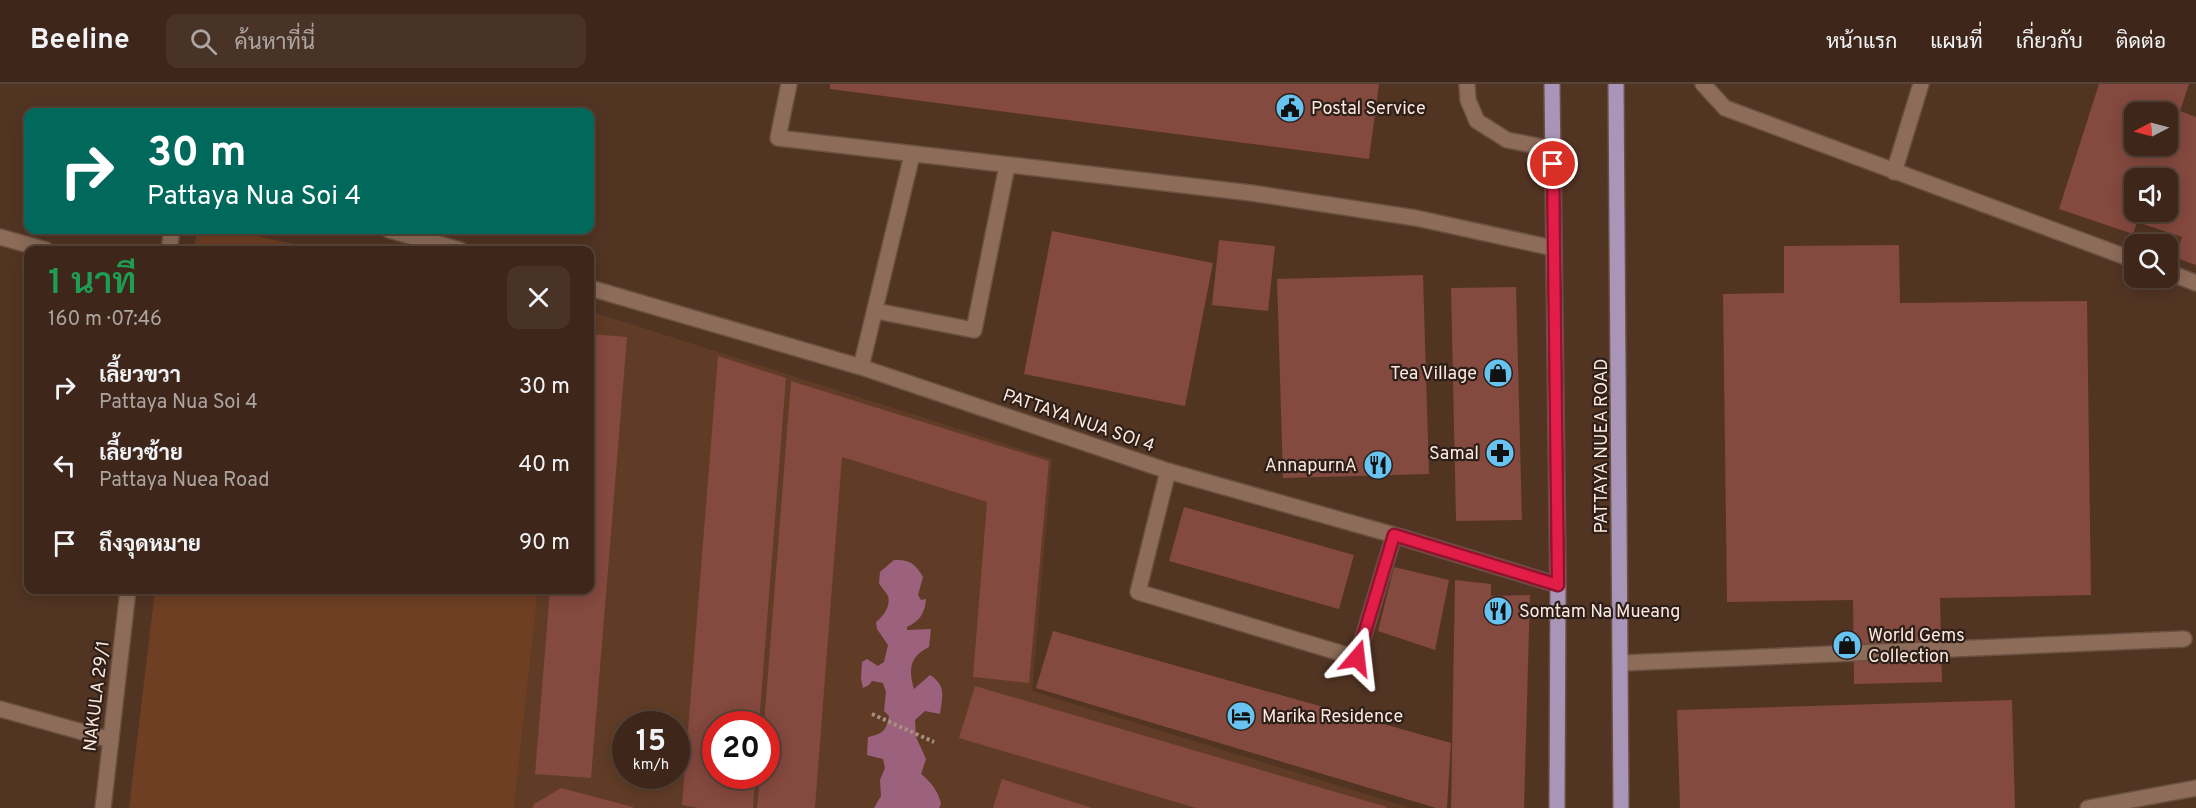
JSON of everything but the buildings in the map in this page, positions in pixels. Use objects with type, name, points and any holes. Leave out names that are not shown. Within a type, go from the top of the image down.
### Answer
[{"type":"main road","points":[[1552,84],[1558,585],[1557,808]]},
{"type":"main road","name":"PATTAYA NUEA ROAD","points":[[1616,84],[1622,808]]},
{"type":"street","points":[[789,84],[778,138],[1251,193],[1416,218],[1554,248]]},
{"type":"street","points":[[1467,84],[1468,99],[1477,121],[1507,140],[1552,149]]},
{"type":"street","points":[[1704,84],[1725,108],[2124,256]]},
{"type":"street","points":[[1894,172],[1921,84]]},
{"type":"street","points":[[861,367],[912,155]]},
{"type":"street","points":[[876,312],[974,330],[1007,166]]},
{"type":"street","points":[[403,234],[446,246]]},
{"type":"street","points":[[0,237],[32,246]]},
{"type":"street","points":[[2178,276],[2196,283]]},
{"type":"street","name":"PATTAYA NUA SOI 4","points":[[594,289],[861,367],[1168,471],[1394,535],[1558,585]]},
{"type":"street","points":[[1168,471],[1138,592],[1357,658],[1394,535]]},
{"type":"street","name":"NAKULA 29/1","points":[[103,808],[128,594]]},
{"type":"street","points":[[1622,663],[2184,639]]},
{"type":"street","points":[[0,709],[111,741]]},
{"type":"street","points":[[2088,808],[2196,788]]},
{"type":"path","points":[[872,714],[934,742]]},
{"type":"shaded area","points":[[196,234],[247,234],[304,246],[195,246]]},
{"type":"shaded area","points":[[594,312],[1052,459],[1032,691],[1411,808],[514,808],[538,594],[594,594]]},
{"type":"shaded area","points":[[894,560],[912,563],[923,577],[918,595],[921,600],[926,599],[924,609],[921,616],[907,627],[907,630],[931,629],[929,647],[914,659],[911,675],[914,689],[930,675],[939,683],[942,692],[940,714],[925,711],[915,720],[916,737],[926,759],[921,774],[936,791],[941,804],[939,808],[874,808],[881,796],[880,780],[885,768],[883,759],[867,755],[868,737],[883,731],[889,716],[884,711],[886,692],[883,683],[872,681],[863,688],[862,662],[867,659],[878,666],[884,662],[888,645],[877,629],[876,622],[886,611],[889,600],[879,583],[880,572]]},
{"type":"shaded area","points":[[155,594],[538,594],[514,808],[129,808]]},
{"type":"place","name":"Postal Service","points":[[1290,108]]},
{"type":"place","name":"Tea Village","points":[[1498,373]]},
{"type":"place","name":"Samal","points":[[1500,453]]},
{"type":"place","name":"AnnapurnA","points":[[1378,465]]},
{"type":"place","name":"Somtam Na Mueang","points":[[1498,611]]},
{"type":"place","name":"World Gems Collection","points":[[1847,645]]},
{"type":"place","name":"Marika Residence","points":[[1241,716]]},
{"type":"route","points":[[1357,658],[1394,535],[1558,585],[1553,164]]}]
